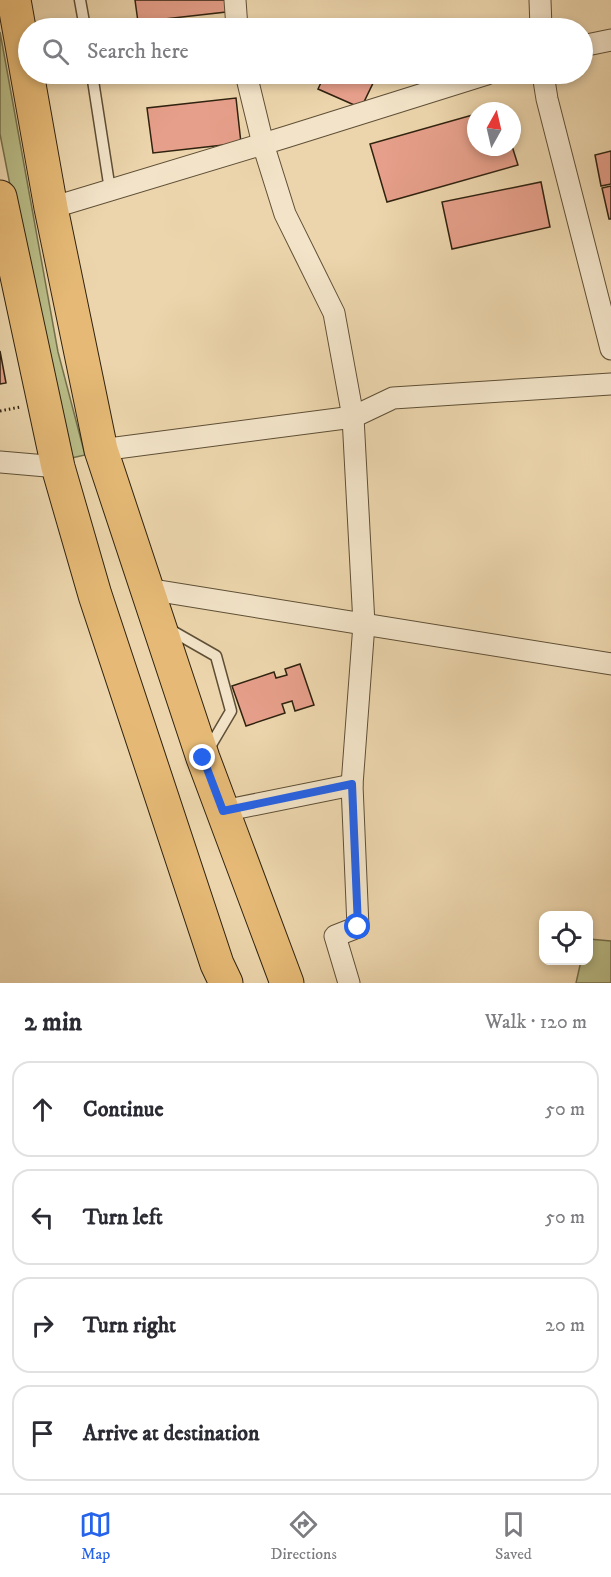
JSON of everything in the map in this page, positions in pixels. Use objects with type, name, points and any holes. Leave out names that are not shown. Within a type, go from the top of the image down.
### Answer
[{"type":"main road","points":[[14,0],[18,22]]},
{"type":"main road","points":[[29,84],[51,208],[101,450],[203,758],[287,983]]},
{"type":"main road","points":[[0,197],[58,467],[95,595],[216,977]]},
{"type":"street","points":[[235,0],[236,18]]},
{"type":"street","points":[[540,0],[541,18]]},
{"type":"street","points":[[593,44],[611,40]]},
{"type":"street","points":[[248,84],[263,144],[285,214],[334,313],[354,417],[364,624],[352,784],[358,927],[335,936],[349,983]]},
{"type":"street","points":[[51,208],[455,84]]},
{"type":"street","points":[[545,84],[611,349]]},
{"type":"street","points":[[101,450],[354,417],[393,398],[611,384]]},
{"type":"street","points":[[0,462],[58,467]]},
{"type":"street","points":[[147,588],[611,664]]},
{"type":"street","points":[[223,811],[352,784]]},
{"type":"lane","points":[[80,0],[83,18]]},
{"type":"lane","points":[[94,84],[110,190]]},
{"type":"lane","points":[[158,623],[216,656],[231,711],[203,758]]},
{"type":"path","points":[[0,411],[23,406]]},
{"type":"green space","points":[[0,32],[58,352],[85,455],[67,459],[46,369],[0,134]]},
{"type":"green space","points":[[593,939],[611,941],[611,983],[576,983],[580,965],[593,965]]},
{"type":"building","points":[[135,0],[225,0],[226,12],[173,18],[137,18]]},
{"type":"building","points":[[320,84],[373,84],[361,108],[318,89]]},
{"type":"building","points":[[236,98],[241,143],[153,153],[147,108]]},
{"type":"building","points":[[467,117],[467,156],[515,156],[518,165],[387,202],[370,144]]},
{"type":"building","points":[[611,151],[611,184],[601,186],[595,155]]},
{"type":"building","points":[[541,182],[550,227],[452,249],[442,202]]},
{"type":"building","points":[[611,186],[611,219],[609,219],[602,188]]},
{"type":"building","points":[[0,351],[6,383],[0,384]]},
{"type":"building","points":[[300,664],[314,705],[295,711],[292,701],[282,704],[285,713],[246,726],[232,686],[274,672],[276,678],[287,675],[285,669]]},
{"type":"route","points":[[203,758],[223,811],[352,784],[358,927]]}]
